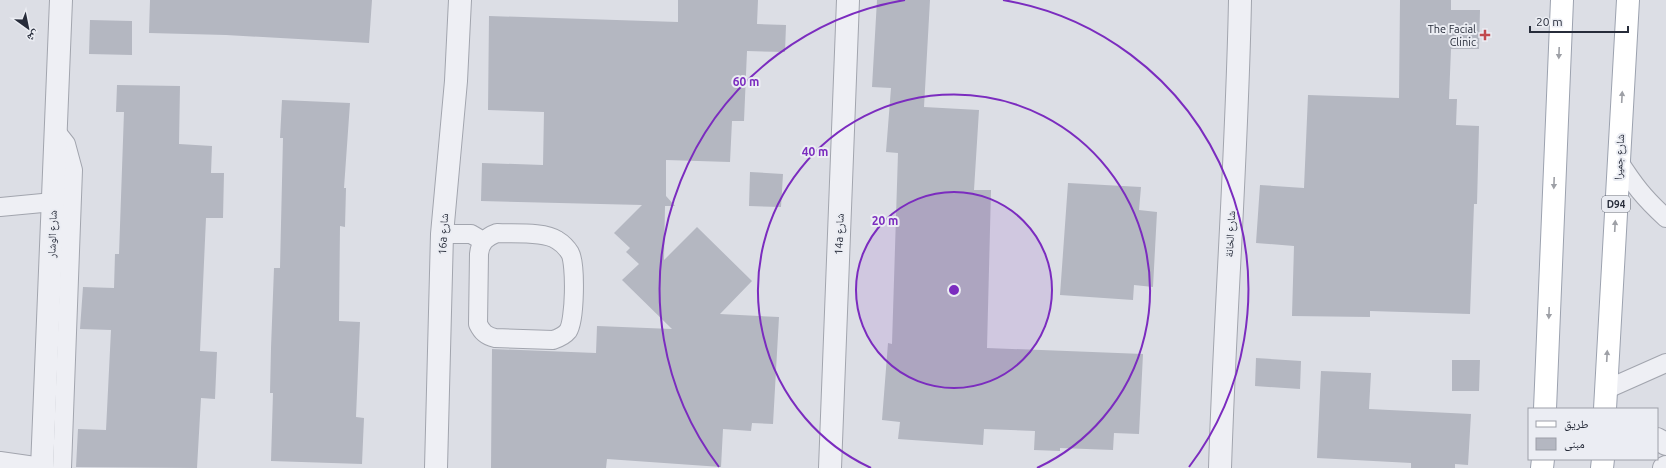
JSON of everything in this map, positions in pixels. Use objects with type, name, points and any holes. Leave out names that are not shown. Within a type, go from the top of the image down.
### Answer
[{"type":"main road","points":[[1545,408],[1562,0]]},
{"type":"main road","name":"شارع جميرا","points":[[1608,402],[1618,160],[1628,0]]},
{"type":"street","name":"شارع الوشار","points":[[48,468],[55,130],[61,0]]},
{"type":"street","name":"16a شارع","points":[[436,468],[442,234],[456,81],[460,0]]},
{"type":"street","name":"14a شارع","points":[[830,468],[848,0]]},
{"type":"street","name":"شارع الخانة","points":[[1220,468],[1224,344],[1238,78],[1240,0]]},
{"type":"lane","points":[[0,461],[48,468],[73,170],[66,144],[55,130]]},
{"type":"lane","points":[[1618,160],[1634,185],[1646,200],[1666,218]]},
{"type":"lane","points":[[0,208],[53,202]]},
{"type":"lane","points":[[497,233],[546,235],[563,245],[570,253],[574,272],[571,324],[568,331],[561,337],[553,340],[495,338],[488,336],[482,331],[478,324],[478,254],[483,241],[489,235],[497,233]]},
{"type":"lane","points":[[442,234],[471,234],[483,241]]},
{"type":"lane","points":[[1608,402],[1666,363]]},
{"type":"building","points":[[150,0],[372,0],[369,43],[226,35],[149,33]]},
{"type":"building","points":[[678,0],[758,0],[757,24],[786,25],[785,52],[747,51],[744,121],[732,121],[730,162],[666,160],[666,196],[675,206],[665,206],[664,260],[697,227],[752,281],[720,314],[779,317],[773,424],[752,423],[751,431],[723,429],[721,467],[607,459],[606,468],[491,468],[492,349],[596,353],[597,326],[672,329],[622,280],[639,264],[626,252],[630,248],[614,233],[642,205],[481,201],[482,163],[543,165],[544,112],[488,110],[489,16],[678,22]]},
{"type":"building","points":[[877,0],[930,0],[924,107],[979,110],[974,190],[991,190],[987,348],[1143,354],[1139,434],[1114,433],[1113,450],[1060,448],[1060,451],[1034,450],[1035,431],[984,429],[983,445],[898,439],[900,422],[882,420],[888,343],[892,344],[898,153],[886,152],[891,88],[872,87]]},
{"type":"building","points":[[1400,0],[1451,0],[1451,10],[1480,10],[1479,49],[1451,49],[1449,99],[1457,99],[1456,125],[1479,126],[1477,204],[1474,204],[1470,314],[1370,311],[1370,317],[1292,316],[1294,246],[1256,243],[1260,185],[1304,188],[1308,95],[1399,98]]},
{"type":"building","points":[[90,20],[132,21],[132,55],[89,54]]},
{"type":"building","points":[[117,85],[180,86],[179,144],[212,146],[211,173],[224,173],[223,218],[206,218],[200,351],[217,352],[215,399],[201,398],[197,468],[76,467],[78,429],[106,430],[111,330],[80,329],[83,287],[114,288],[115,254],[119,254],[124,112],[116,112]]},
{"type":"building","points":[[282,100],[350,103],[344,188],[346,188],[345,227],[340,226],[339,321],[360,322],[356,417],[364,418],[362,464],[271,461],[273,393],[270,393],[271,348],[274,268],[280,268],[283,138],[280,138]]},
{"type":"building","points":[[750,172],[783,174],[781,207],[749,206]]},
{"type":"building","points":[[1068,183],[1141,187],[1139,210],[1157,212],[1153,287],[1134,285],[1133,300],[1060,295]]},
{"type":"building","points":[[1256,358],[1301,361],[1300,389],[1255,386]]},
{"type":"building","points":[[1452,360],[1480,360],[1479,391],[1452,391]]},
{"type":"building","points":[[1321,371],[1371,373],[1369,409],[1471,414],[1468,465],[1455,464],[1455,468],[1411,468],[1411,463],[1317,458]]},
{"type":"place","name":"The Facial Clinic","points":[[1485,35]]}]
